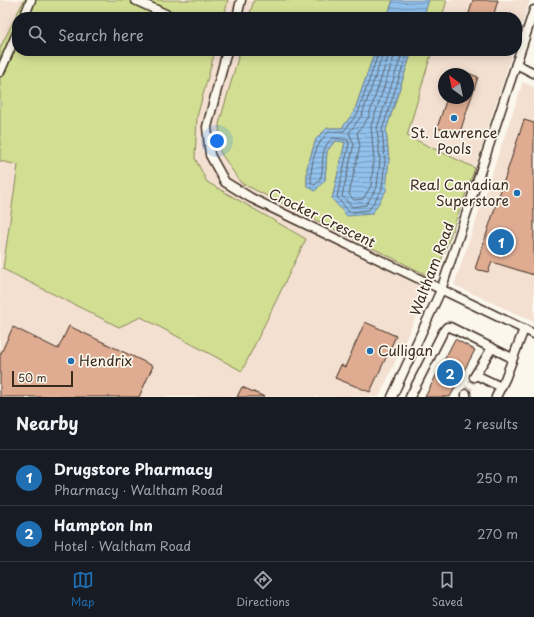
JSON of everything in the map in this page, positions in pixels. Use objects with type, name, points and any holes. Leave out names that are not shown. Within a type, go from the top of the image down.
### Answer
[{"type":"street","points":[[26,12],[31,0]]},
{"type":"street","points":[[135,0],[161,12]]},
{"type":"street","points":[[238,12],[241,0]]},
{"type":"street","name":"Waltham Road","points":[[522,46],[534,10]]},
{"type":"street","points":[[0,72],[12,44]]},
{"type":"street","name":"Crocker Crescent","points":[[226,56],[207,127],[210,155],[225,182],[251,198],[534,334]]},
{"type":"street","name":"Waltham Road","points":[[392,397],[441,290],[519,56]]},
{"type":"street","points":[[516,64],[534,73]]},
{"type":"street","points":[[410,397],[447,327],[450,327],[512,358]]},
{"type":"street","points":[[496,397],[524,329]]},
{"type":"street","points":[[492,348],[475,376],[501,387]]},
{"type":"shaded area","points":[[0,0],[530,0],[522,25],[522,12],[12,12],[12,56],[511,56],[475,168],[422,304],[379,397],[0,397]]},
{"type":"shaded area","points":[[523,82],[534,87],[534,322],[454,285]]},
{"type":"green space","points":[[24,0],[228,0],[225,12],[18,12]]},
{"type":"green space","points":[[254,0],[393,0],[389,12],[250,12]]},
{"type":"green space","points":[[429,0],[447,0],[443,12],[425,12]]},
{"type":"green space","points":[[12,24],[12,56],[214,56],[197,117],[195,158],[207,182],[306,239],[242,371],[141,317],[119,327],[3,269],[18,165],[0,161],[0,48]]},
{"type":"green space","points":[[239,56],[373,56],[354,112],[342,128],[327,128],[316,139],[307,168],[307,186],[325,180],[327,151],[335,141],[345,142],[332,199],[389,160],[386,130],[410,56],[431,56],[407,136],[475,168],[439,267],[427,275],[241,183],[220,152],[219,124]]},
{"type":"water","points":[[393,0],[429,0],[425,12],[389,12]]},
{"type":"water","points":[[373,56],[410,56],[386,130],[389,160],[386,191],[372,214],[347,216],[332,199],[345,142],[335,141],[327,151],[325,180],[315,191],[307,186],[307,168],[316,139],[327,128],[342,128],[354,112]]},
{"type":"building","points":[[473,0],[498,0],[494,12],[469,12]]},
{"type":"building","points":[[474,75],[478,77],[474,89]]},
{"type":"building","points":[[445,104],[469,104],[459,135],[437,128]]},
{"type":"building","name":"Real Canadian Superstore","points":[[524,120],[534,123],[534,275],[492,262],[488,272],[475,269]]},
{"type":"building","name":"Culligan","points":[[365,322],[396,336],[370,392],[335,378],[341,365],[345,367]]},
{"type":"building","name":"Hendrix","points":[[69,326],[153,366],[139,397],[0,397],[0,355],[13,327],[58,349]]},
{"type":"building","points":[[455,339],[475,350],[450,397],[425,397]]},
{"type":"building","points":[[242,387],[265,397],[237,397]]},
{"type":"tunnel","points":[[466,394],[474,377]]},
{"type":"place","name":"St. Lawrence Pools","points":[[454,118]]},
{"type":"place","name":"Real Canadian Superstore","points":[[517,193]]},
{"type":"place","name":"Drugstore Pharmacy","points":[[501,242]]},
{"type":"place","name":"Culligan","points":[[370,351]]},
{"type":"place","name":"Hendrix","points":[[71,361]]},
{"type":"place","name":"Hampton Inn","points":[[450,373]]}]
